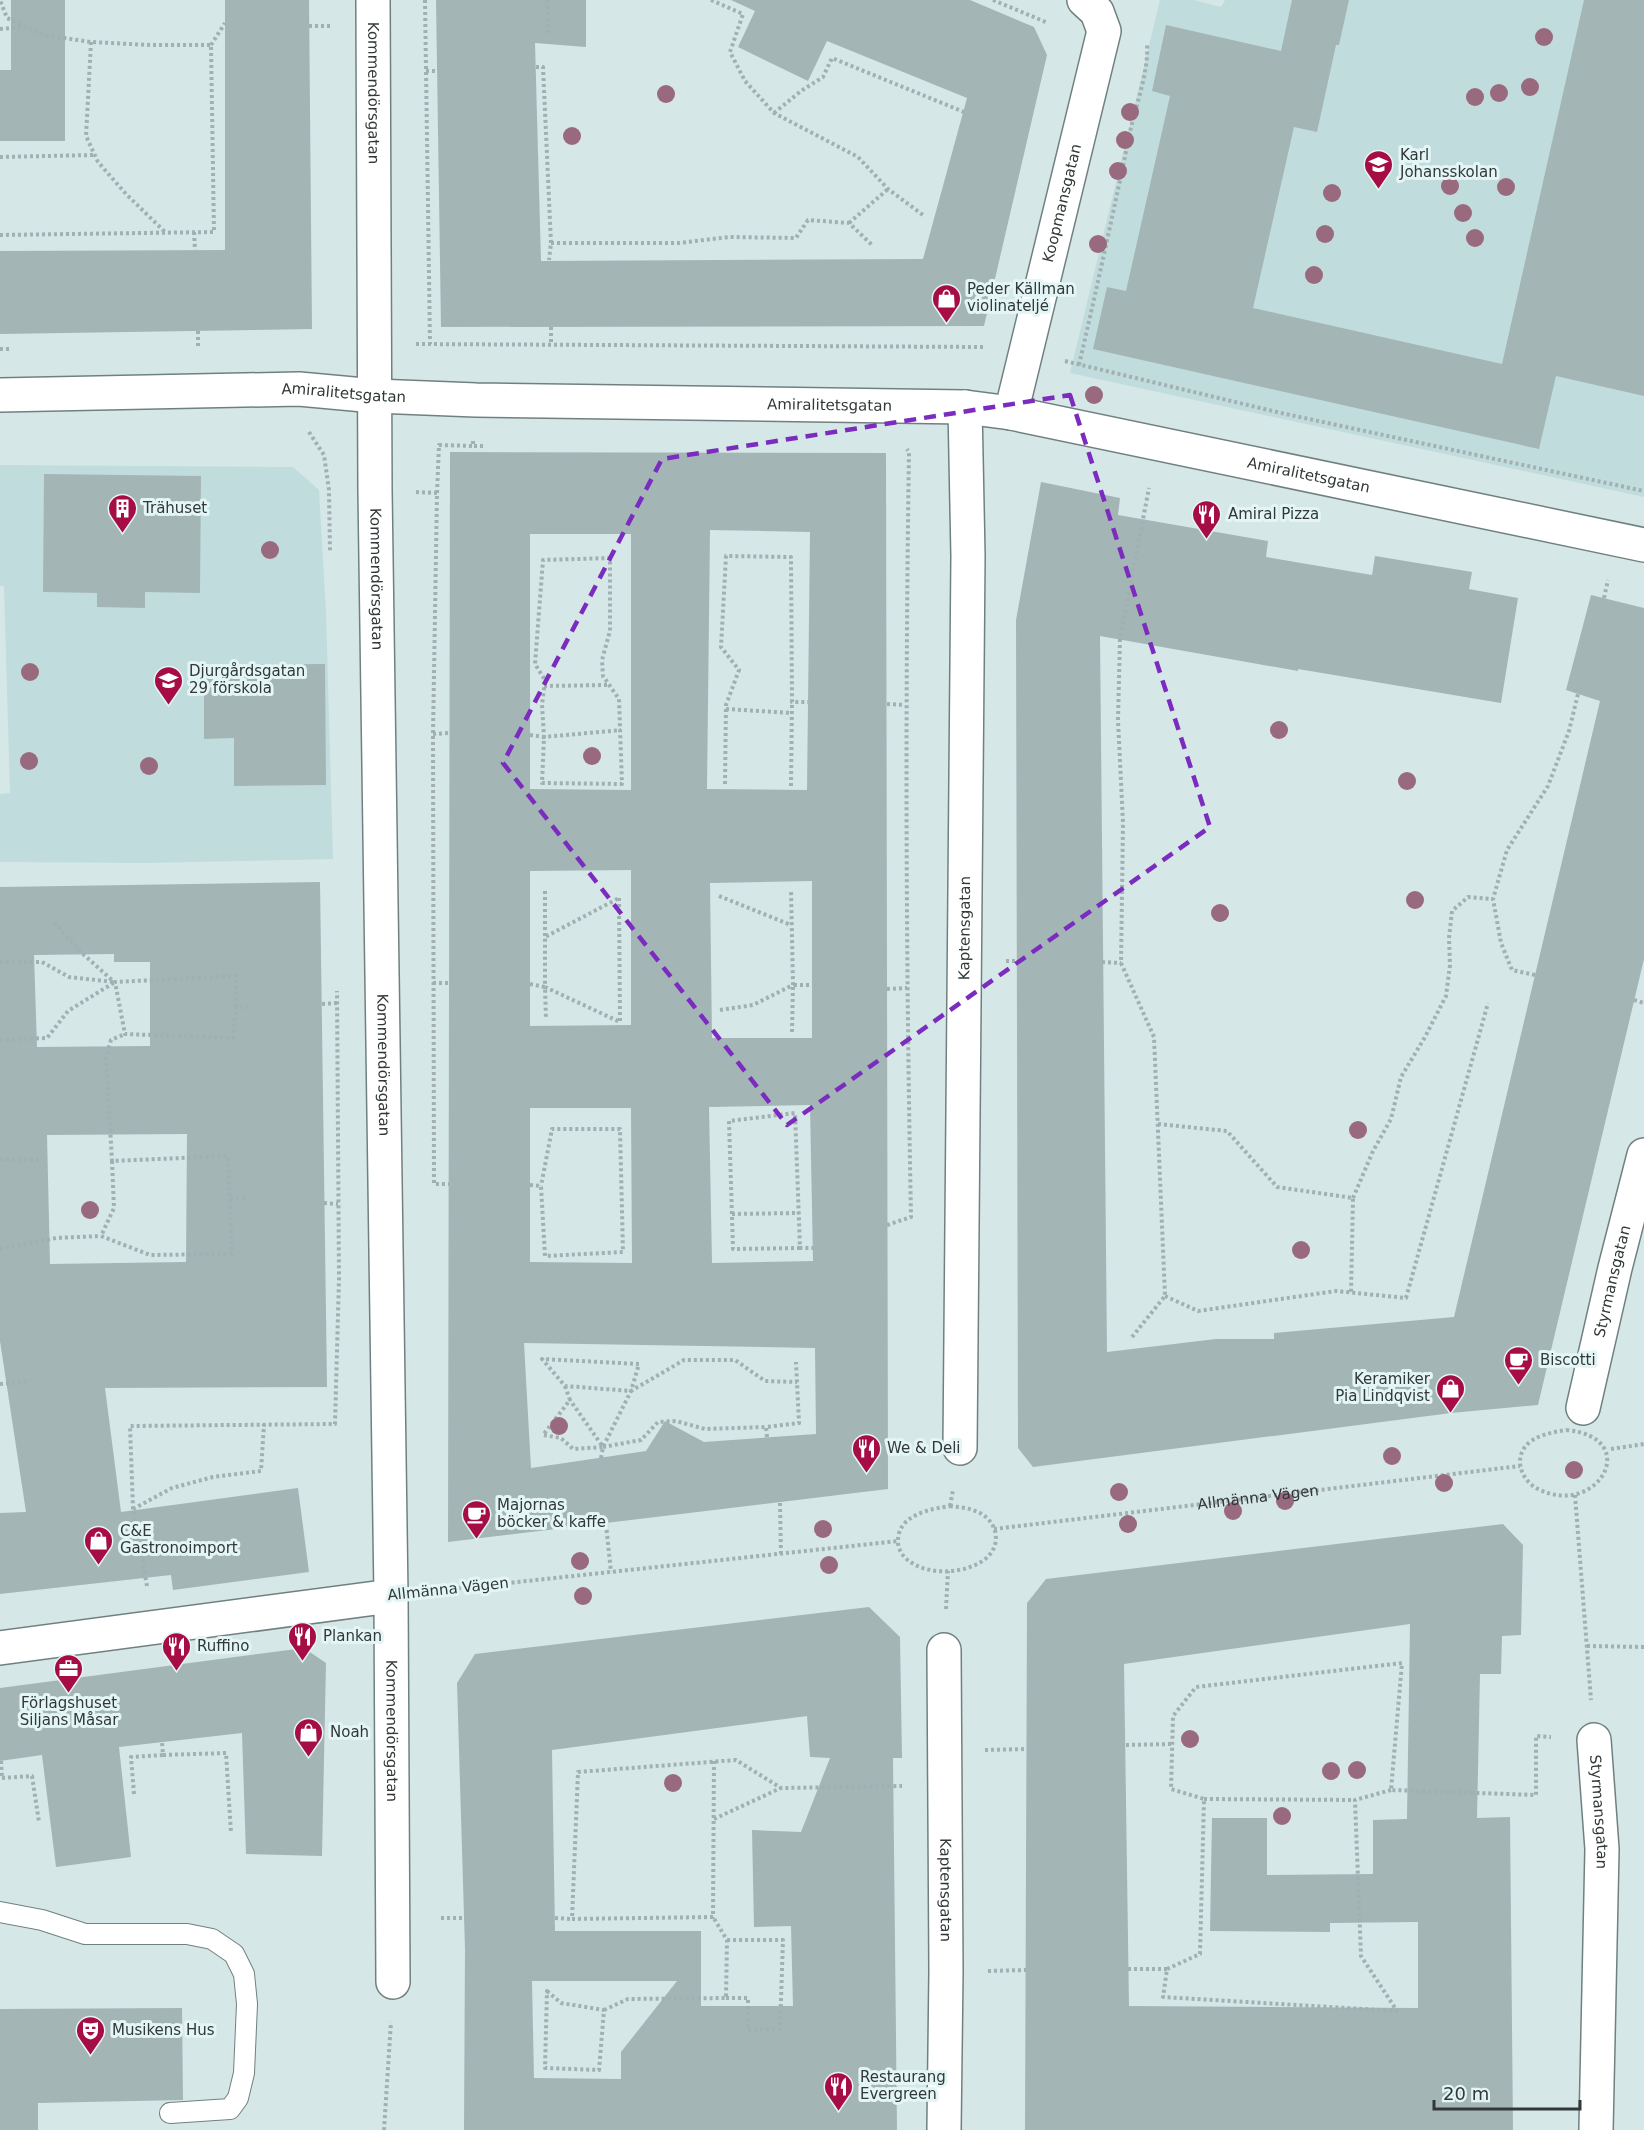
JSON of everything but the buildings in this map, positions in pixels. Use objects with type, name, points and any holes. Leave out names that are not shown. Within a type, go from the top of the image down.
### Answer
[{"type":"street","name":"Kommendörsgatan","points":[[373,0],[372,247],[392,1596],[393,1982]]},
{"type":"street","name":"Koopmansgatan","points":[[1011,413],[1104,31],[1097,12],[1084,0]]},
{"type":"street","name":"Amiralitetsgatan","points":[[0,395],[299,389],[375,396],[476,400],[965,407],[1011,413],[1644,545]]},
{"type":"street","name":"Kaptensgatan","points":[[960,1448],[968,556],[965,407]]},
{"type":"street","name":"Styrmansgatan","points":[[1583,1408],[1644,1155]]},
{"type":"street","name":"Allmänna Vägen","points":[[0,1648],[392,1596]]},
{"type":"street","name":"Kaptensgatan","points":[[944,1650],[944,2130]]},
{"type":"street","name":"Styrmansgatan","points":[[1594,1740],[1602,1849],[1596,2130]]},
{"type":"lane","points":[[0,1912],[42,1920],[85,1935],[188,1934],[212,1939],[234,1953],[244,1974],[247,2004],[244,2073],[238,2098],[230,2109],[170,2113]]},
{"type":"path","points":[[0,0],[7,18],[44,35],[91,42],[211,45]]},
{"type":"path","points":[[425,0],[430,344]]},
{"type":"path","points":[[547,0],[548,33]]},
{"type":"path","points":[[711,0],[743,14],[730,52],[745,81],[774,113],[858,157],[888,189],[923,215]]},
{"type":"path","points":[[0,235],[214,232],[211,45],[225,22]]},
{"type":"path","points":[[309,26],[334,26]]},
{"type":"path","points":[[0,29],[28,27]]},
{"type":"path","points":[[1079,364],[1148,57],[1147,37]]},
{"type":"path","points":[[91,42],[86,136],[98,162],[165,233]]},
{"type":"path","points":[[774,113],[823,77],[832,58],[964,112]]},
{"type":"path","points":[[536,67],[543,67],[551,243],[549,260]]},
{"type":"path","points":[[426,71],[437,71]]},
{"type":"path","points":[[0,157],[95,155]]},
{"type":"path","points":[[849,223],[888,189]]},
{"type":"path","points":[[551,243],[679,243],[729,237],[796,238],[808,220],[849,223],[872,245]]},
{"type":"path","points":[[194,232],[195,250]]},
{"type":"path","points":[[551,327],[551,345]]},
{"type":"path","points":[[198,331],[198,348]]},
{"type":"path","points":[[187,348],[209,348]]},
{"type":"path","points":[[0,349],[12,349]]},
{"type":"path","points":[[299,389],[299,418],[324,455],[329,490],[331,562]]},
{"type":"path","points":[[473,446],[476,400]]},
{"type":"path","points":[[449,1184],[434,1184],[433,734],[439,445],[496,445]]},
{"type":"path","points":[[887,1226],[911,1217],[905,705],[909,452],[903,445]]},
{"type":"path","points":[[1132,1337],[1165,1296],[1154,1036],[1121,963],[1123,823],[1118,720],[1120,638],[1139,530],[1149,488]]},
{"type":"path","points":[[375,490],[437,493]]},
{"type":"path","points":[[725,784],[726,709],[739,670],[720,647],[726,556],[791,557],[791,786]]},
{"type":"path","points":[[610,558],[610,631],[602,660],[603,676],[610,685],[619,699],[622,784],[542,783],[544,737],[542,705],[545,680],[535,664],[543,560],[610,558]]},
{"type":"path","points":[[1604,598],[1608,579]]},
{"type":"path","points":[[544,686],[610,685]]},
{"type":"path","points":[[1535,975],[1512,969],[1501,943],[1493,899],[1507,850],[1548,786],[1569,731],[1578,694]]},
{"type":"path","points":[[792,702],[808,702]]},
{"type":"path","points":[[887,704],[905,705]]},
{"type":"path","points":[[726,709],[792,713]]},
{"type":"path","points":[[530,735],[544,737],[621,730]]},
{"type":"path","points":[[433,734],[450,733]]},
{"type":"path","points":[[545,891],[546,1019]]},
{"type":"path","points":[[791,891],[792,1032]]},
{"type":"path","points":[[719,896],[791,925]]},
{"type":"path","points":[[1351,1293],[1353,1198],[1373,1151],[1391,1119],[1401,1077],[1425,1038],[1446,996],[1450,965],[1449,938],[1452,911],[1468,897],[1493,899]]},
{"type":"path","points":[[530,984],[545,987],[620,1022],[619,898],[546,937]]},
{"type":"path","points":[[54,923],[82,953],[115,982],[125,1034]]},
{"type":"path","points":[[1005,961],[1017,961]]},
{"type":"path","points":[[0,962],[42,962],[69,977],[115,982],[236,976],[233,1038],[125,1034],[111,1040],[106,1057],[114,1208],[101,1236]]},
{"type":"path","points":[[1102,962],[1121,963]]},
{"type":"path","points":[[148,1588],[133,1509],[130,1426],[335,1424],[339,1279],[337,981]]},
{"type":"path","points":[[0,1040],[46,1038],[68,1011],[115,982]]},
{"type":"path","points":[[433,983],[449,983]]},
{"type":"path","points":[[720,1010],[753,1005],[793,985],[812,985]]},
{"type":"path","points":[[887,989],[907,988]]},
{"type":"path","points":[[1634,1000],[1644,1003]]},
{"type":"path","points":[[1165,1296],[1198,1311],[1336,1291],[1406,1298],[1488,1003]]},
{"type":"path","points":[[322,1004],[337,1004]]},
{"type":"path","points":[[236,1006],[248,1007]]},
{"type":"path","points":[[800,1248],[795,1113],[729,1121],[733,1249],[813,1248]]},
{"type":"path","points":[[1158,1124],[1227,1131],[1277,1187],[1353,1198]]},
{"type":"path","points":[[552,1129],[620,1129],[623,1252],[545,1256],[541,1186],[552,1129]]},
{"type":"path","points":[[0,1249],[56,1238],[101,1236],[150,1255],[232,1254],[228,1156],[112,1161]]},
{"type":"path","points":[[0,1159],[39,1160]]},
{"type":"path","points":[[530,1185],[541,1186]]},
{"type":"path","points":[[230,1198],[246,1198]]},
{"type":"path","points":[[324,1203],[338,1204]]},
{"type":"path","points":[[732,1214],[799,1213]]},
{"type":"path","points":[[601,1458],[603,1447],[631,1391],[639,1364],[542,1359],[565,1386],[570,1400],[603,1447]]},
{"type":"path","points":[[565,1386],[631,1391],[684,1360],[735,1360],[765,1381],[796,1382]]},
{"type":"path","points":[[570,1400],[543,1435],[561,1438],[573,1449],[603,1447],[640,1440],[658,1422],[676,1421],[705,1429],[766,1427],[799,1423],[796,1362]]},
{"type":"path","points":[[0,1384],[31,1381]]},
{"type":"path","points":[[133,1509],[172,1488],[213,1477],[261,1471],[264,1424]]},
{"type":"path","points":[[766,1427],[767,1437]]},
{"type":"path","points":[[1611,1472],[1601,1484],[1575,1495],[1550,1494],[1528,1483],[1520,1466],[1521,1454],[1532,1441],[1547,1434],[1566,1430],[1591,1434],[1603,1440],[1614,1456]]},
{"type":"path","points":[[1611,1449],[1644,1444]]},
{"type":"path","name":"Allmänna Vägen","points":[[994,1529],[1520,1466]]},
{"type":"path","name":"Styrmansgatan","points":[[1575,1495],[1594,1740]]},
{"type":"path","points":[[780,1503],[782,1554]]},
{"type":"path","points":[[950,1506],[978,1512],[989,1520],[994,1529],[997,1537],[996,1543],[989,1555],[967,1568],[948,1571],[928,1569],[909,1561],[902,1554],[898,1545],[898,1536],[902,1526],[921,1512],[934,1508],[950,1506]]},
{"type":"path","points":[[606,1524],[611,1572]]},
{"type":"path","name":"Allmänna Vägen","points":[[392,1596],[898,1540]]},
{"type":"path","points":[[1587,1646],[1644,1647]]},
{"type":"path","points":[[1391,1790],[1401,1663],[1196,1687],[1173,1716],[1171,1789],[1203,1799],[1355,1800],[1391,1790],[1536,1795],[1536,1736],[1594,1740]]},
{"type":"path","points":[[162,1742],[163,1755]]},
{"type":"path","points":[[1126,1745],[1172,1744]]},
{"type":"path","points":[[134,1794],[131,1757],[226,1753],[231,1833]]},
{"type":"path","points":[[572,1919],[578,1772],[736,1760],[782,1788]]},
{"type":"path","points":[[1,1761],[1,1778],[32,1776],[39,1822]]},
{"type":"path","points":[[714,1761],[713,1917],[727,1940],[726,1998]]},
{"type":"path","points":[[714,1820],[782,1788],[911,1786],[945,1789]]},
{"type":"path","points":[[1128,1969],[1167,1969],[1200,1954],[1203,1799]]},
{"type":"path","points":[[1167,1969],[1163,1997],[1397,2011],[1360,1956],[1355,1800]]},
{"type":"path","points":[[555,1918],[713,1917]]},
{"type":"path","points":[[441,1918],[463,1918]]},
{"type":"path","points":[[604,2010],[599,2070],[545,2068],[547,1991],[561,2003],[604,2010],[628,1999],[748,1998],[748,2030],[780,2029],[783,1940],[727,1940]]},
{"type":"path","points":[[384,2130],[393,1982]]},
{"type":"highlighted area","points":[[1070,395],[1210,827],[787,1125],[503,763],[662,459]]},
{"type":"shaded area","name":"Karl Johansskolan","points":[[1160,0],[1194,0],[1221,7],[1225,0],[1644,0],[1644,497],[1070,373]]},
{"type":"shaded area","name":"Djurgårdsgatan 29 förskola","points":[[0,465],[293,467],[319,490],[326,612],[333,859],[146,863],[0,862],[0,794],[10,793],[4,586],[0,586]]},
{"type":"place","name":"Karl Johansskolan","points":[[1379,190]]},
{"type":"place","name":"Peder Källman violinateljé","points":[[946,324]]},
{"type":"place","name":"Trähuset","points":[[122,534]]},
{"type":"place","name":"Amiral Pizza","points":[[1207,540]]},
{"type":"place","name":"Djurgårdsgatan 29 förskola","points":[[168,706]]},
{"type":"place","name":"Biscotti","points":[[1519,1386]]},
{"type":"place","name":"Keramiker Pia Lindqvist","points":[[1451,1414]]},
{"type":"place","name":"We & Deli","points":[[866,1474]]},
{"type":"place","name":"Majornas böcker & kaffe","points":[[476,1540]]},
{"type":"place","name":"C&E Gastronoimport","points":[[99,1566]]},
{"type":"place","name":"Plankan","points":[[302,1662]]},
{"type":"place","name":"Ruffino","points":[[176,1672]]},
{"type":"place","name":"Förlagshuset Siljans Måsar","points":[[69,1694]]},
{"type":"place","name":"Noah","points":[[309,1758]]},
{"type":"place","name":"Musikens Hus","points":[[91,2056]]},
{"type":"place","name":"Restaurang Evergreen","points":[[839,2112]]}]
